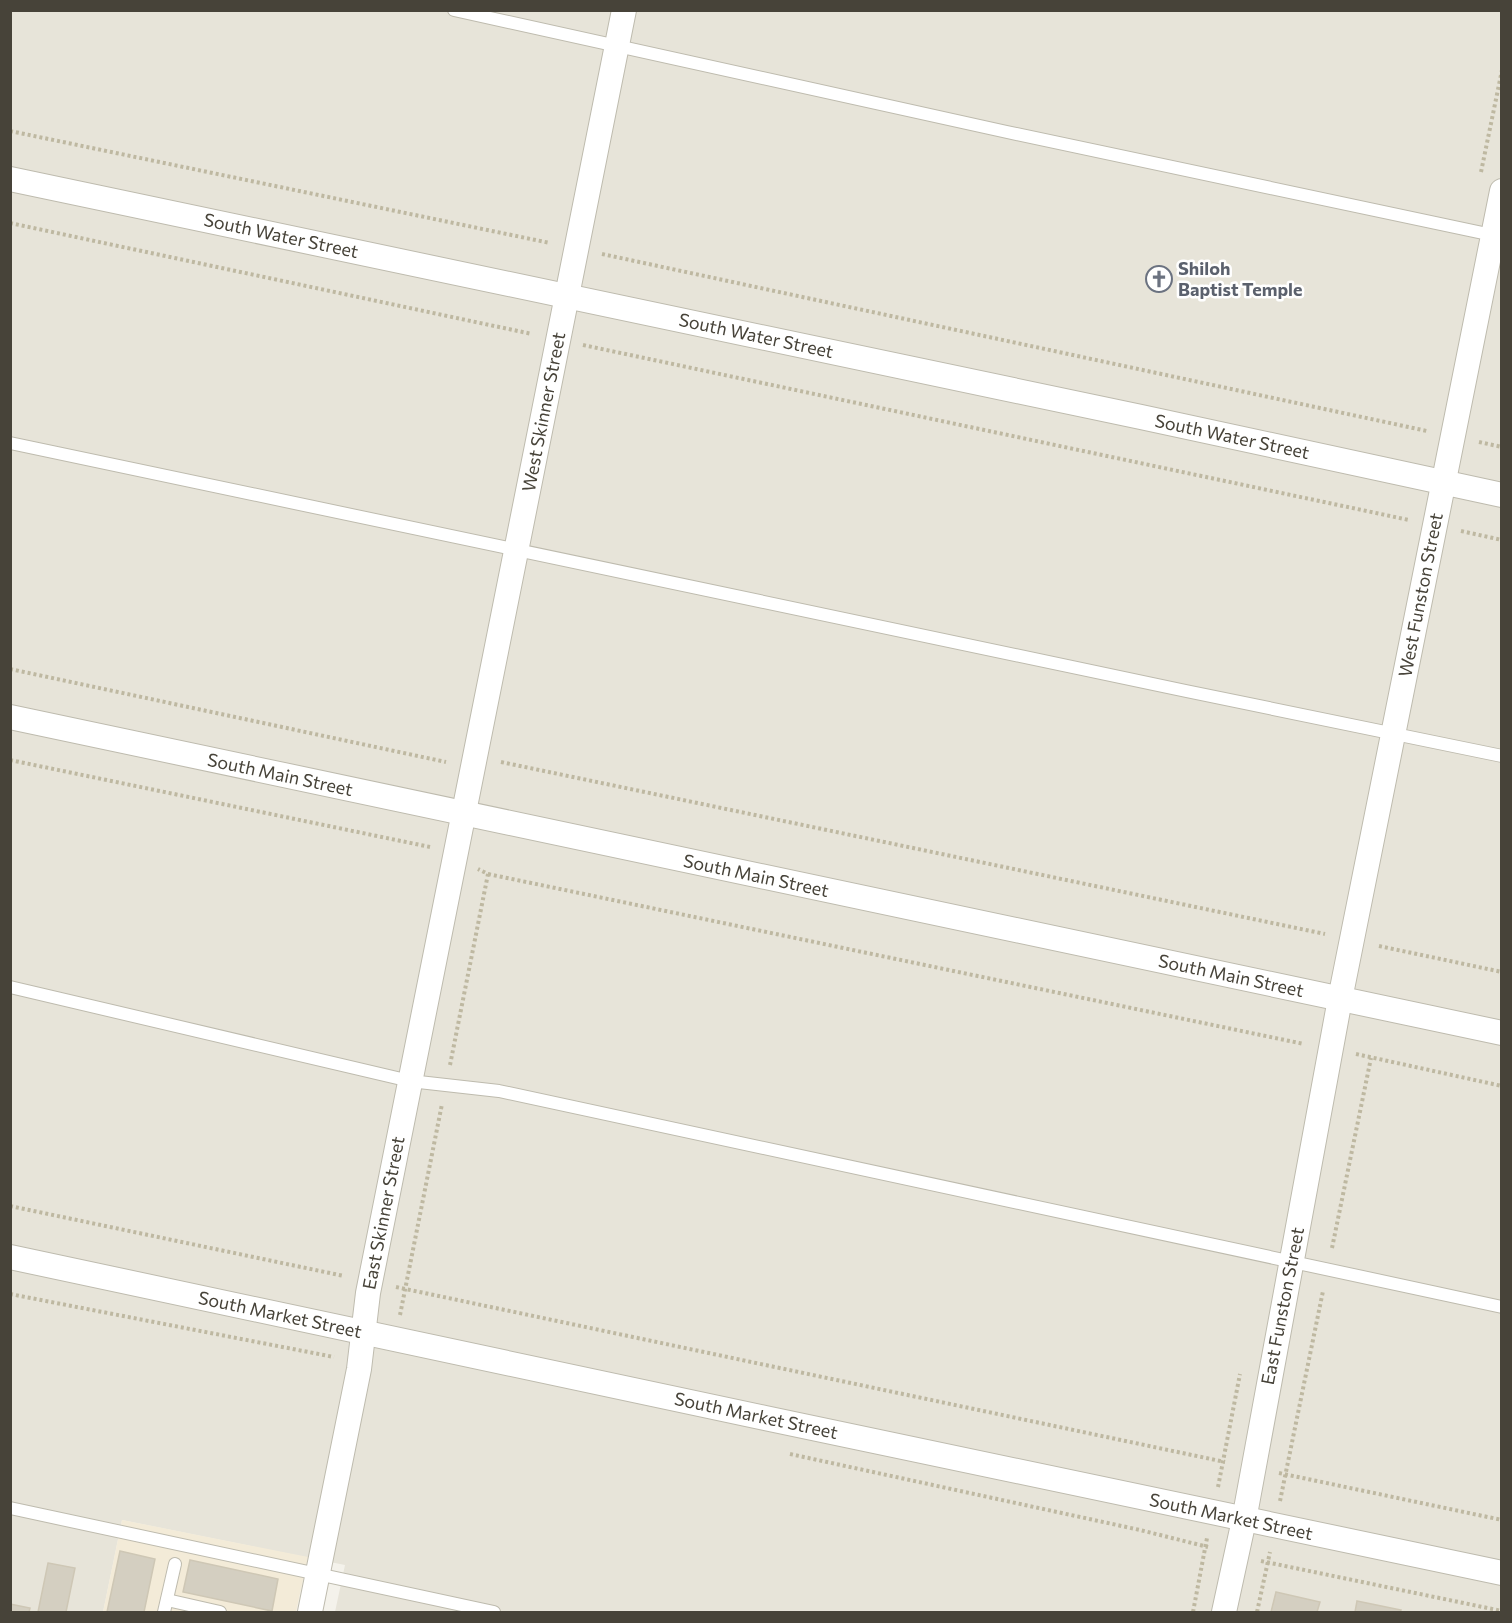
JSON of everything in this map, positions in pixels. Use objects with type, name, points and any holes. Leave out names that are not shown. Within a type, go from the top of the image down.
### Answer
[{"type":"street","name":"West Skinner Street","points":[[463,814],[624,10]]},
{"type":"street","name":"South Water Street","points":[[10,179],[1502,495]]},
{"type":"street","name":"West Funston Street","points":[[1340,999],[1444,483],[1497,236],[1502,191]]},
{"type":"street","name":"South Main Street","points":[[10,717],[1502,1033]]},
{"type":"street","name":"East Skinner Street","points":[[310,1612],[360,1362],[370,1281],[463,814]]},
{"type":"street","name":"East Funston Street","points":[[1224,1612],[1244,1520],[1340,999]]},
{"type":"street","name":"South Market Street","points":[[10,1257],[1502,1573]]},
{"type":"lane","points":[[454,10],[1007,132],[1497,236]]},
{"type":"lane","points":[[10,443],[1502,756]]},
{"type":"lane","points":[[10,987],[410,1081],[499,1091],[1502,1307]]},
{"type":"lane","points":[[10,1508],[495,1612]]},
{"type":"lane","points":[[175,1564],[166,1606],[220,1612]]},
{"type":"path","points":[[10,131],[577,248],[1502,447]]},
{"type":"path","points":[[10,223],[1502,540]]},
{"type":"path","points":[[10,669],[447,762]]},
{"type":"path","points":[[475,755],[1502,972]]},
{"type":"path","points":[[488,874],[1502,1086]]},
{"type":"path","points":[[1257,1612],[1371,1058]]},
{"type":"path","points":[[10,1206],[1502,1520]]},
{"type":"path","points":[[10,1294],[360,1362]]},
{"type":"path","points":[[788,1454],[1140,1530],[1268,1563],[1502,1611]]},
{"type":"shaded area","points":[[11,11],[1501,11],[1501,1612],[335,1612],[345,1565],[122,1520],[103,1612],[11,1612]]},
{"type":"shaded area","points":[[122,1520],[308,1557],[296,1612],[103,1612]]},
{"type":"building","points":[[120,1551],[155,1559],[144,1612],[107,1612]]},
{"type":"building","points":[[190,1560],[278,1579],[272,1611],[183,1592]]},
{"type":"building","points":[[48,1563],[75,1568],[66,1612],[38,1612]]},
{"type":"building","points":[[1276,1592],[1320,1602],[1317,1612],[1271,1612]]},
{"type":"building","points":[[1357,1601],[1401,1610],[1400,1612],[1355,1612]]},
{"type":"building","points":[[10,1604],[30,1608],[29,1612],[10,1612]]},
{"type":"place","name":"Shiloh Baptist Temple","points":[[1159,279]]}]
